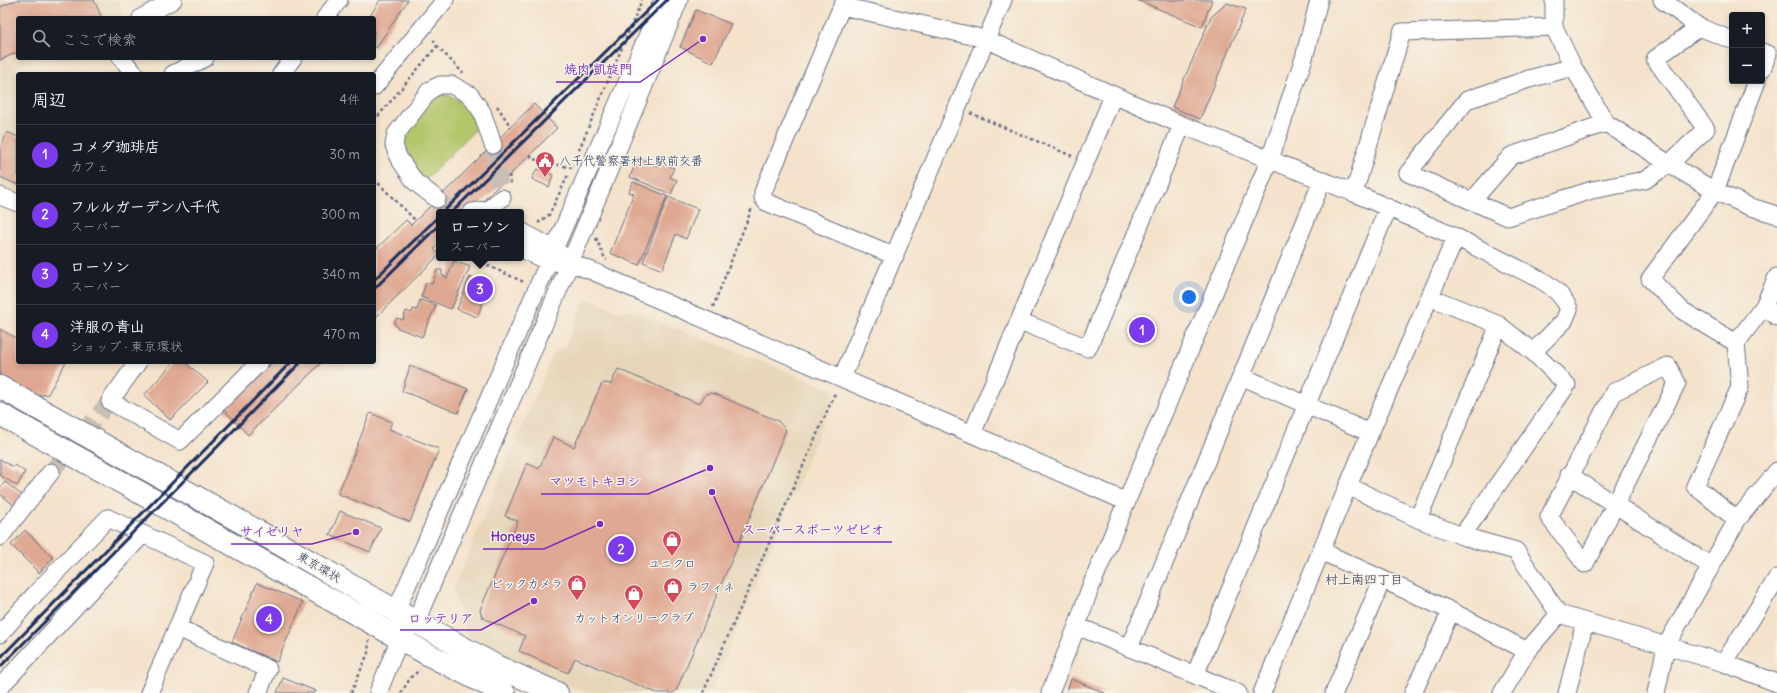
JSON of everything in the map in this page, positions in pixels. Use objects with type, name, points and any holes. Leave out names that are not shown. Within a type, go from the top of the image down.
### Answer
[{"type":"highway","name":"東京環状","points":[[0,387],[496,666],[557,693]]},
{"type":"highway","name":"東京環状","points":[[0,414],[400,638],[504,693]]},
{"type":"street","points":[[145,16],[173,0]]},
{"type":"street","points":[[327,16],[339,0]]},
{"type":"street","points":[[400,638],[396,611],[620,102],[663,0]]},
{"type":"street","points":[[378,693],[400,638],[416,621],[571,263],[679,0]]},
{"type":"street","points":[[842,378],[985,39],[1003,0]]},
{"type":"street","points":[[1050,693],[1077,626],[1089,591],[1270,159],[1304,58],[1318,0]]},
{"type":"street","points":[[1554,0],[1554,27],[1573,67],[1606,123],[1669,164],[1715,190],[1748,206],[1777,214]]},
{"type":"street","points":[[1662,0],[1699,27],[1729,39]]},
{"type":"street","points":[[376,84],[439,2]]},
{"type":"street","points":[[894,256],[766,202],[763,198],[764,192],[842,6],[985,39],[1113,96],[1354,193],[1456,237],[1549,284],[1565,300],[1569,309],[1564,321],[1533,352]]},
{"type":"street","points":[[1354,193],[1402,32],[1554,27]]},
{"type":"street","points":[[1573,67],[1529,79],[1467,100],[1408,173],[1508,217],[1592,190],[1645,180],[1669,164],[1706,129],[1655,59],[1699,27]]},
{"type":"street","points":[[1765,53],[1768,54],[1765,62]]},
{"type":"street","points":[[123,60],[133,72]]},
{"type":"street","points":[[177,72],[201,60]]},
{"type":"street","points":[[282,72],[292,60]]},
{"type":"street","points":[[437,199],[415,182],[398,157],[394,145],[396,134],[430,90],[440,84],[452,85],[470,95],[482,112],[493,145]]},
{"type":"street","points":[[1736,343],[1683,310],[1650,278],[1715,190],[1757,84]]},
{"type":"street","points":[[972,434],[1113,96]]},
{"type":"street","points":[[1472,201],[1511,156],[1606,123]]},
{"type":"street","points":[[1020,321],[1088,348],[1182,125]]},
{"type":"street","points":[[1129,648],[1322,181]]},
{"type":"street","points":[[0,196],[16,202]]},
{"type":"street","points":[[489,209],[502,198]]},
{"type":"street","points":[[1195,675],[1305,404],[1388,208]]},
{"type":"street","points":[[528,228],[552,256]]},
{"type":"street","points":[[1262,693],[1370,433],[1456,237]]},
{"type":"street","points":[[524,250],[552,256],[710,314],[842,378],[1127,502]]},
{"type":"street","points":[[1737,520],[1695,486],[1740,387],[1736,343],[1764,306],[1777,277]]},
{"type":"street","points":[[1430,297],[1499,325],[1533,352],[1567,385],[1462,536]]},
{"type":"street","points":[[1764,306],[1777,317]]},
{"type":"street","points":[[1418,519],[1499,325]]},
{"type":"street","points":[[137,364],[110,401],[180,441],[258,364]]},
{"type":"street","points":[[1668,366],[1677,383],[1585,564],[1548,517],[1569,475],[1614,392],[1668,366]]},
{"type":"street","points":[[1241,376],[1370,433]]},
{"type":"street","points":[[1656,693],[1666,646],[1737,520],[1777,471]]},
{"type":"street","points":[[0,537],[51,472]]},
{"type":"street","points":[[1569,475],[1711,566]]},
{"type":"street","points":[[1348,486],[1418,519],[1462,536],[1516,551],[1559,614],[1724,663],[1770,686]]},
{"type":"street","points":[[0,634],[37,592],[108,518],[206,563],[149,693]]},
{"type":"street","points":[[0,687],[143,534]]},
{"type":"street","points":[[1321,551],[1452,611],[1527,651]]},
{"type":"street","points":[[1724,663],[1771,599],[1777,578]]},
{"type":"street","points":[[1334,693],[1382,580]]},
{"type":"street","points":[[1413,693],[1452,611]]},
{"type":"street","points":[[1502,693],[1527,651],[1559,614]]},
{"type":"street","points":[[1567,693],[1585,622]]},
{"type":"street","points":[[1077,626],[1238,693]]},
{"type":"street","points":[[178,628],[268,669],[258,693]]},
{"type":"path","points":[[578,153],[642,0]]},
{"type":"path","points":[[376,119],[437,46],[432,35]]},
{"type":"path","points":[[957,107],[1086,162]]},
{"type":"path","points":[[530,155],[533,159],[572,168]]},
{"type":"path","points":[[528,228],[550,215],[575,161]]},
{"type":"path","points":[[376,181],[416,221]]},
{"type":"path","points":[[710,314],[752,207],[763,198]]},
{"type":"path","points":[[419,242],[426,233]]},
{"type":"path","points":[[595,234],[605,259],[612,262]]},
{"type":"path","points":[[478,261],[525,282]]},
{"type":"path","points":[[706,304],[710,314]]},
{"type":"path","points":[[703,693],[842,378]]},
{"type":"path","points":[[351,693],[370,646],[366,634]]},
{"type":"path","points":[[401,693],[411,677],[419,670],[426,668]]},
{"type":"shaded area","points":[[0,0],[119,0],[124,16],[16,16],[16,60],[32,60],[16,67],[16,192],[0,185]]},
{"type":"shaded area","points":[[590,299],[619,312],[630,310],[836,391],[710,693],[587,693],[579,690],[513,660],[468,636],[453,589],[554,352],[565,348],[583,303]]},
{"type":"green space","points":[[438,95],[451,97],[463,104],[468,108],[479,126],[423,182],[402,163],[400,133],[419,108]]},
{"type":"building","points":[[17,0],[94,0],[101,16],[16,16],[16,53],[0,60],[0,7]]},
{"type":"building","points":[[380,0],[408,0],[376,48],[376,16],[370,16]]},
{"type":"building","points":[[1137,0],[1212,0],[1202,27]]},
{"type":"building","points":[[1227,3],[1246,9],[1200,119],[1172,107],[1211,17]]},
{"type":"building","points":[[696,10],[731,24],[713,63],[680,47]]},
{"type":"building","points":[[534,104],[557,128],[475,209],[436,209],[436,247],[434,249],[436,251],[436,258],[376,317],[376,249],[406,220],[411,225]]},
{"type":"building","points":[[7,132],[16,136],[16,184],[0,177],[0,148]]},
{"type":"building","points":[[638,157],[658,166],[660,162],[674,168],[670,177],[677,180],[671,194],[630,177]]},
{"type":"building","points":[[537,169],[553,175],[549,187],[532,179]]},
{"type":"building","points":[[633,182],[667,196],[639,265],[610,253],[634,194],[629,192]]},
{"type":"building","points":[[668,197],[698,209],[686,239],[676,234],[662,270],[643,262]]},
{"type":"building","points":[[454,261],[470,267],[451,309],[421,297],[426,283],[432,284],[437,270],[442,270],[442,275],[447,278]]},
{"type":"building","points":[[470,277],[490,285],[477,317],[457,309]]},
{"type":"building","points":[[420,300],[436,305],[422,337],[398,328],[394,323],[397,318],[403,320],[406,311],[412,313],[413,309],[417,310]]},
{"type":"building","points":[[0,329],[16,338],[16,364],[65,364],[48,394],[32,397],[0,378]]},
{"type":"building","points":[[172,364],[187,364],[208,382],[170,420],[144,395]]},
{"type":"building","points":[[271,364],[320,364],[248,435],[224,410]]},
{"type":"building","points":[[410,366],[468,389],[458,413],[402,391]]},
{"type":"building","points":[[618,369],[699,404],[706,394],[715,394],[778,421],[786,430],[676,691],[673,693],[657,693],[575,658],[568,673],[519,651],[525,636],[487,620],[482,617],[480,610],[518,521],[505,516],[527,463],[539,469],[553,437],[574,447],[601,385],[604,383],[611,384]]},
{"type":"building","points":[[370,413],[392,422],[389,429],[439,449],[410,522],[338,494]]},
{"type":"building","points":[[0,459],[13,467],[15,465],[25,472],[17,486],[0,475]]},
{"type":"building","points":[[5,482],[23,496],[15,506],[0,494],[0,488]]},
{"type":"building","points":[[340,511],[381,528],[370,552],[330,535]]},
{"type":"building","points":[[25,530],[53,558],[39,573],[11,545]]},
{"type":"building","points":[[257,583],[303,602],[277,662],[232,642]]},
{"type":"building","points":[[283,678],[316,691],[315,693],[277,693]]},
{"type":"building","points":[[1071,679],[1105,693],[1066,693]]},
{"type":"tunnel","points":[[493,145],[500,185]]},
{"type":"tunnel","points":[[437,199],[451,209]]},
{"type":"tunnel","points":[[51,472],[110,401]]},
{"type":"railway","points":[[446,209],[658,0]]},
{"type":"railway","points":[[455,209],[667,0]]},
{"type":"railway","points":[[376,278],[436,219]]},
{"type":"railway","points":[[376,287],[436,228]]},
{"type":"railway","points":[[0,658],[289,364]]},
{"type":"railway","points":[[0,667],[299,364]]},
{"type":"place","name":"焼肉 凱旋門","points":[[703,39]]},
{"type":"place","name":"八千代警察署村上駅前交番","points":[[545,178]]},
{"type":"place","name":"ローソン","points":[[480,289]]},
{"type":"place","name":"コメダ珈琲店","points":[[1142,330]]},
{"type":"place","name":"マツモトキヨシ","points":[[710,468]]},
{"type":"place","name":"スーパースポーツゼビオ","points":[[712,492]]},
{"type":"place","name":"Honeys","points":[[600,524]]},
{"type":"place","name":"サイゼリヤ","points":[[356,532]]},
{"type":"place","name":"フルルガーデン八千代","points":[[621,549]]},
{"type":"place","name":"ユニクロ","points":[[672,557]]},
{"type":"place","name":"ロッテリア","points":[[534,601]]},
{"type":"place","name":"ビックカメラ","points":[[577,601]]},
{"type":"place","name":"ラフィネ","points":[[673,604]]},
{"type":"place","name":"カットオンリークラブ","points":[[634,611]]},
{"type":"place","name":"洋服の青山","points":[[269,619]]},
{"type":"district","name":"村上南四丁目","points":[[1364,579]]}]
